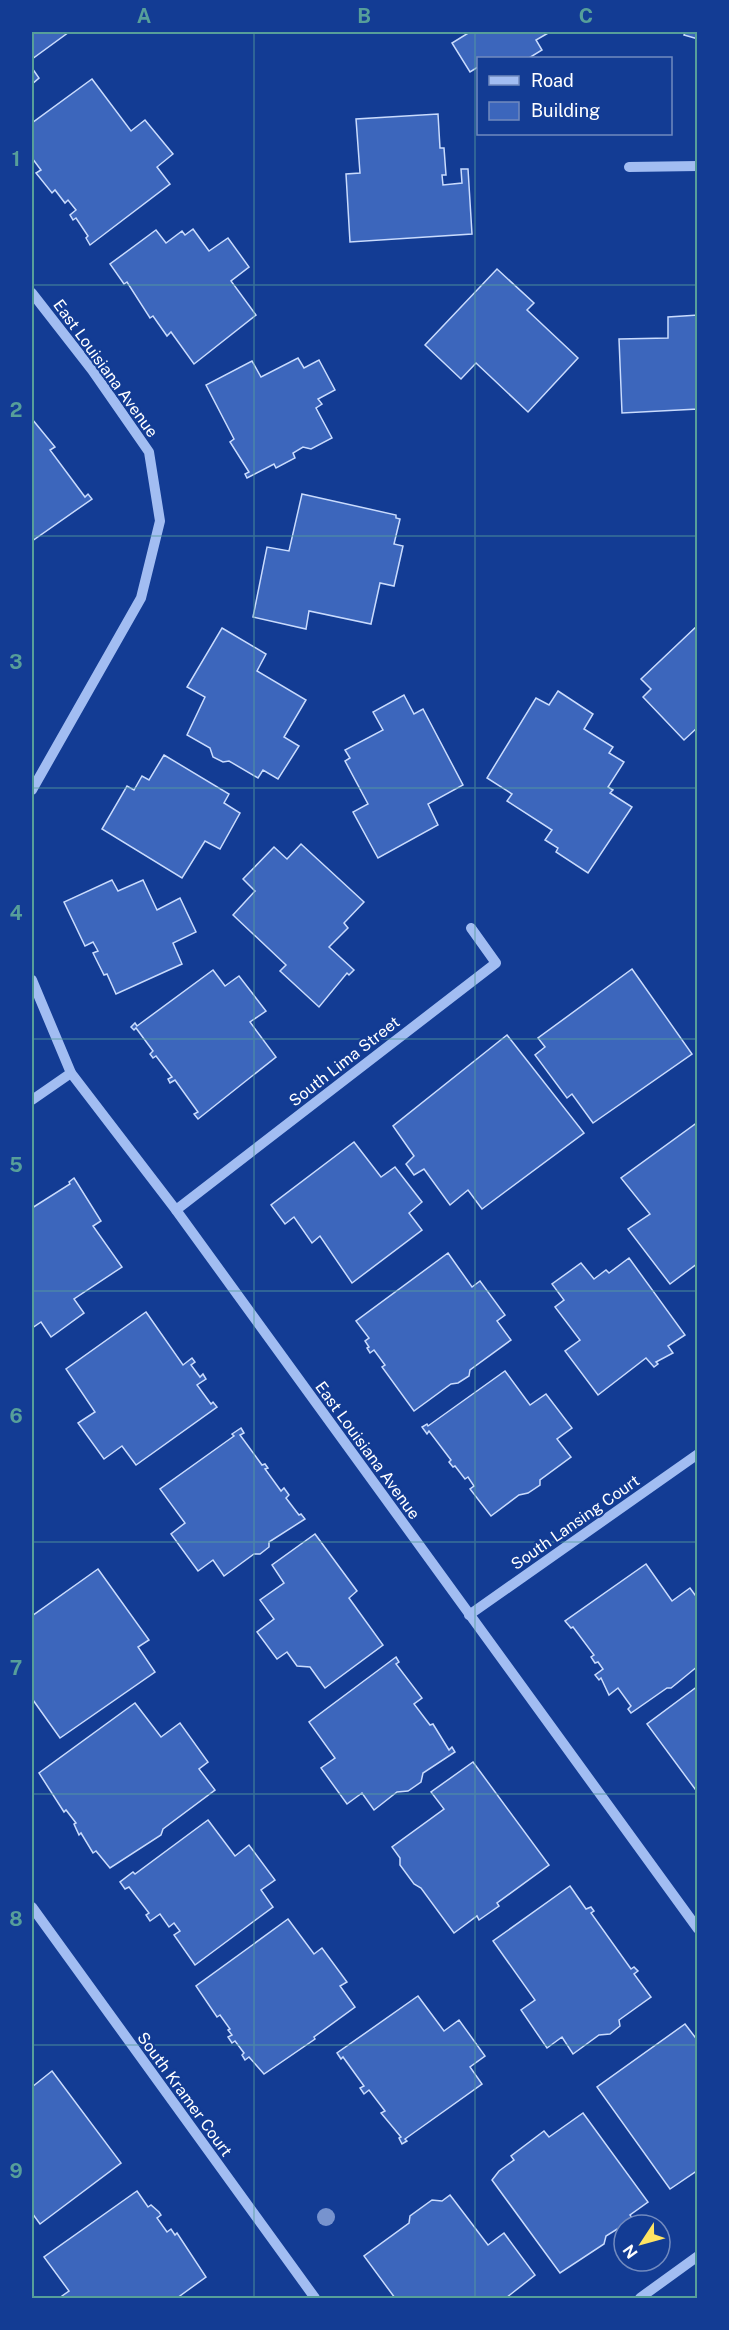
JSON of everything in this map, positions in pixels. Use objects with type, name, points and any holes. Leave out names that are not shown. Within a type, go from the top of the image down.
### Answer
[{"type":"street","points":[[629,167],[698,166]]},
{"type":"street","name":"East Louisiana Avenue","points":[[32,293],[92,370],[149,452],[160,521],[141,598],[32,790]]},
{"type":"street","name":"South Lima Street","points":[[176,1210],[496,963],[471,928]]},
{"type":"street","name":"East Louisiana Avenue","points":[[32,980],[71,1073],[176,1210],[698,1929]]},
{"type":"street","points":[[32,1100],[71,1073]]},
{"type":"street","name":"South Lansing Court","points":[[469,1616],[698,1454]]},
{"type":"street","name":"South Kramer Court","points":[[32,1907],[315,2298]]},
{"type":"street","points":[[640,2298],[698,2256]]},
{"type":"building","points":[[32,32],[69,32],[32,59]]},
{"type":"building","points":[[470,32],[550,32],[536,40],[542,50],[531,57],[477,57],[477,68],[470,72],[452,43]]},
{"type":"building","points":[[685,32],[698,32],[698,39],[684,35]]},
{"type":"building","points":[[32,68],[39,78],[32,84]]},
{"type":"building","points":[[92,79],[131,131],[145,120],[173,154],[157,167],[170,184],[90,245],[86,238],[88,236],[76,218],[73,220],[70,215],[76,210],[68,200],[65,203],[55,190],[52,193],[36,173],[41,170],[32,158],[32,123]]},
{"type":"building","points":[[438,114],[440,148],[444,148],[446,175],[442,175],[443,185],[462,183],[461,169],[468,169],[472,234],[350,242],[346,174],[360,173],[356,119]]},
{"type":"building","points":[[193,229],[209,251],[228,238],[249,267],[231,281],[256,315],[194,364],[171,332],[167,336],[153,316],[150,318],[127,282],[124,284],[110,264],[156,230],[166,243],[182,231],[185,235]]},
{"type":"building","points":[[497,269],[534,303],[527,310],[578,358],[528,412],[476,363],[461,379],[425,345]]},
{"type":"building","points":[[698,315],[698,409],[622,413],[619,339],[668,338],[668,317]]},
{"type":"building","points":[[298,358],[304,368],[319,360],[335,390],[318,399],[322,404],[316,408],[332,438],[311,449],[303,447],[293,453],[295,458],[276,468],[274,464],[247,478],[245,474],[249,472],[230,442],[234,439],[206,385],[252,361],[261,377]]},
{"type":"building","points":[[32,419],[55,447],[50,450],[85,497],[88,494],[92,499],[32,541]]},
{"type":"building","points":[[302,494],[396,515],[396,518],[400,519],[394,544],[403,546],[394,586],[380,583],[371,624],[309,611],[306,629],[253,617],[267,547],[289,551]]},
{"type":"building","points":[[698,625],[698,727],[684,740],[643,697],[651,689],[641,679]]},
{"type":"building","points":[[222,628],[266,654],[257,671],[306,700],[284,737],[299,746],[278,779],[263,770],[258,778],[229,761],[223,762],[213,757],[210,748],[187,735],[205,697],[187,687]]},
{"type":"building","points":[[558,691],[593,714],[584,729],[613,747],[609,753],[624,762],[608,787],[613,790],[610,793],[632,807],[588,873],[556,852],[558,848],[545,840],[552,830],[507,801],[512,794],[487,778],[536,698],[549,705]]},
{"type":"building","points":[[404,695],[414,714],[423,709],[463,785],[428,804],[438,825],[378,858],[353,812],[368,804],[345,761],[350,758],[345,750],[383,730],[373,712]]},
{"type":"building","points":[[164,755],[229,794],[224,803],[240,813],[220,849],[205,841],[182,878],[102,829],[127,786],[134,790],[142,776],[149,780]]},
{"type":"building","points":[[301,844],[364,902],[344,923],[348,928],[329,947],[354,970],[349,975],[347,973],[319,1007],[280,971],[286,965],[233,915],[255,891],[243,879],[274,847],[287,859]]},
{"type":"building","points":[[112,880],[118,891],[143,880],[157,910],[180,898],[196,932],[173,943],[182,964],[116,994],[107,974],[104,975],[93,953],[98,951],[93,942],[85,946],[64,902]]},
{"type":"building","points":[[632,969],[692,1054],[593,1123],[572,1094],[567,1098],[535,1055],[545,1047],[538,1038]]},
{"type":"building","points":[[213,970],[225,986],[239,976],[266,1011],[250,1022],[276,1057],[198,1119],[194,1114],[198,1112],[175,1080],[170,1083],[168,1079],[172,1077],[156,1056],[153,1058],[150,1054],[153,1051],[136,1028],[134,1030],[131,1027],[135,1023],[137,1026]]},
{"type":"building","points":[[507,1035],[584,1133],[482,1209],[468,1190],[450,1205],[424,1169],[414,1175],[406,1164],[414,1156],[393,1126]]},
{"type":"building","points":[[698,1122],[698,1263],[670,1284],[628,1229],[650,1214],[621,1178]]},
{"type":"building","points":[[354,1142],[381,1177],[395,1167],[422,1202],[409,1213],[422,1230],[352,1283],[320,1236],[312,1243],[294,1217],[285,1224],[271,1205]]},
{"type":"building","points":[[74,1178],[101,1221],[93,1226],[122,1267],[74,1299],[84,1313],[51,1337],[41,1322],[32,1328],[32,1208],[70,1184],[69,1182]]},
{"type":"building","points":[[448,1253],[472,1287],[480,1281],[505,1315],[497,1321],[511,1340],[470,1370],[469,1376],[458,1383],[451,1384],[414,1411],[382,1367],[385,1365],[374,1350],[370,1353],[365,1341],[369,1338],[356,1321]]},
{"type":"building","points":[[629,1258],[685,1335],[668,1346],[673,1353],[656,1362],[658,1364],[654,1367],[646,1358],[598,1395],[565,1351],[580,1340],[555,1307],[564,1300],[552,1284],[581,1263],[594,1279],[606,1270],[609,1273]]},
{"type":"building","points":[[146,1312],[183,1365],[192,1358],[195,1362],[191,1365],[200,1377],[203,1374],[206,1379],[197,1385],[211,1404],[213,1402],[217,1407],[136,1465],[122,1446],[104,1459],[78,1423],[95,1412],[66,1369]]},
{"type":"building","points":[[505,1371],[530,1405],[546,1394],[572,1428],[557,1439],[571,1457],[540,1480],[540,1485],[528,1493],[519,1495],[491,1516],[470,1489],[474,1486],[468,1477],[465,1479],[455,1466],[453,1467],[449,1462],[451,1460],[429,1431],[427,1434],[422,1427],[427,1424],[428,1426]]},
{"type":"building","points":[[241,1428],[244,1433],[240,1435],[262,1465],[265,1464],[268,1468],[265,1469],[281,1491],[284,1488],[289,1495],[286,1498],[305,1519],[269,1542],[269,1547],[260,1554],[254,1554],[224,1576],[213,1560],[198,1571],[171,1534],[185,1523],[160,1489],[234,1436],[232,1434]]},
{"type":"building","points":[[315,1534],[357,1591],[349,1598],[383,1645],[325,1688],[310,1667],[297,1666],[287,1652],[277,1659],[257,1632],[274,1619],[260,1600],[284,1583],[272,1565]]},
{"type":"building","points":[[646,1564],[672,1601],[690,1588],[698,1599],[698,1666],[671,1688],[667,1688],[631,1713],[628,1709],[631,1706],[618,1688],[609,1695],[601,1678],[599,1680],[595,1675],[603,1669],[598,1662],[595,1663],[591,1657],[594,1655],[573,1627],[571,1628],[565,1621]]},
{"type":"building","points":[[98,1569],[149,1640],[138,1647],[155,1672],[60,1738],[32,1701],[32,1616]]},
{"type":"building","points":[[396,1657],[399,1662],[396,1664],[422,1698],[414,1704],[430,1725],[433,1724],[449,1750],[452,1747],[455,1752],[423,1773],[421,1782],[408,1791],[397,1792],[374,1810],[362,1793],[347,1804],[321,1768],[335,1758],[309,1722]]},
{"type":"building","points":[[698,1686],[698,1793],[647,1724]]},
{"type":"building","points":[[135,1703],[161,1737],[180,1723],[208,1762],[199,1769],[215,1790],[163,1829],[161,1835],[110,1868],[96,1851],[93,1853],[81,1833],[79,1835],[74,1824],[76,1823],[66,1810],[64,1812],[39,1773]]},
{"type":"building","points":[[473,1762],[549,1865],[497,1903],[499,1906],[479,1920],[477,1916],[454,1933],[421,1888],[414,1884],[400,1865],[400,1858],[392,1847],[444,1809],[431,1792]]},
{"type":"building","points":[[208,1820],[235,1856],[249,1845],[275,1880],[261,1890],[273,1907],[195,1965],[174,1935],[180,1931],[174,1923],[169,1927],[160,1914],[150,1921],[146,1915],[149,1913],[129,1887],[125,1889],[120,1882],[133,1872],[135,1874]]},
{"type":"building","points":[[570,1886],[586,1909],[591,1907],[594,1911],[591,1913],[631,1969],[634,1967],[638,1971],[634,1974],[651,1997],[619,2020],[620,2026],[610,2034],[599,2035],[573,2054],[562,2037],[547,2048],[521,2010],[535,2000],[493,1941]]},
{"type":"building","points":[[288,1919],[314,1954],[322,1948],[347,1982],[340,1986],[355,2007],[314,2037],[315,2039],[264,2074],[249,2057],[245,2060],[242,2055],[244,2053],[235,2041],[232,2043],[228,2037],[232,2035],[228,2030],[230,2029],[220,2015],[217,2017],[196,1986]]},
{"type":"building","points":[[418,1996],[444,2031],[459,2020],[485,2056],[470,2067],[482,2084],[405,2139],[407,2141],[402,2144],[399,2138],[401,2137],[381,2113],[385,2111],[369,2090],[364,2094],[360,2088],[364,2086],[343,2057],[341,2059],[337,2053]]},
{"type":"building","points":[[685,2024],[698,2041],[698,2170],[670,2189],[597,2087]]},
{"type":"building","points":[[52,2071],[121,2163],[40,2224],[32,2213],[32,2087]]},
{"type":"building","points":[[583,2113],[648,2202],[633,2213],[612,2213],[612,2232],[606,2236],[604,2244],[560,2273],[492,2180],[499,2171],[514,2160],[511,2156],[544,2131],[549,2137]]},
{"type":"building","points":[[137,2191],[148,2207],[151,2205],[159,2212],[161,2215],[157,2218],[167,2232],[171,2229],[175,2235],[177,2233],[206,2277],[177,2298],[63,2298],[62,2296],[69,2291],[44,2257]]},
{"type":"building","points":[[450,2195],[488,2245],[504,2233],[535,2275],[506,2298],[395,2298],[364,2256],[409,2223],[410,2216],[432,2200],[442,2201]]}]
